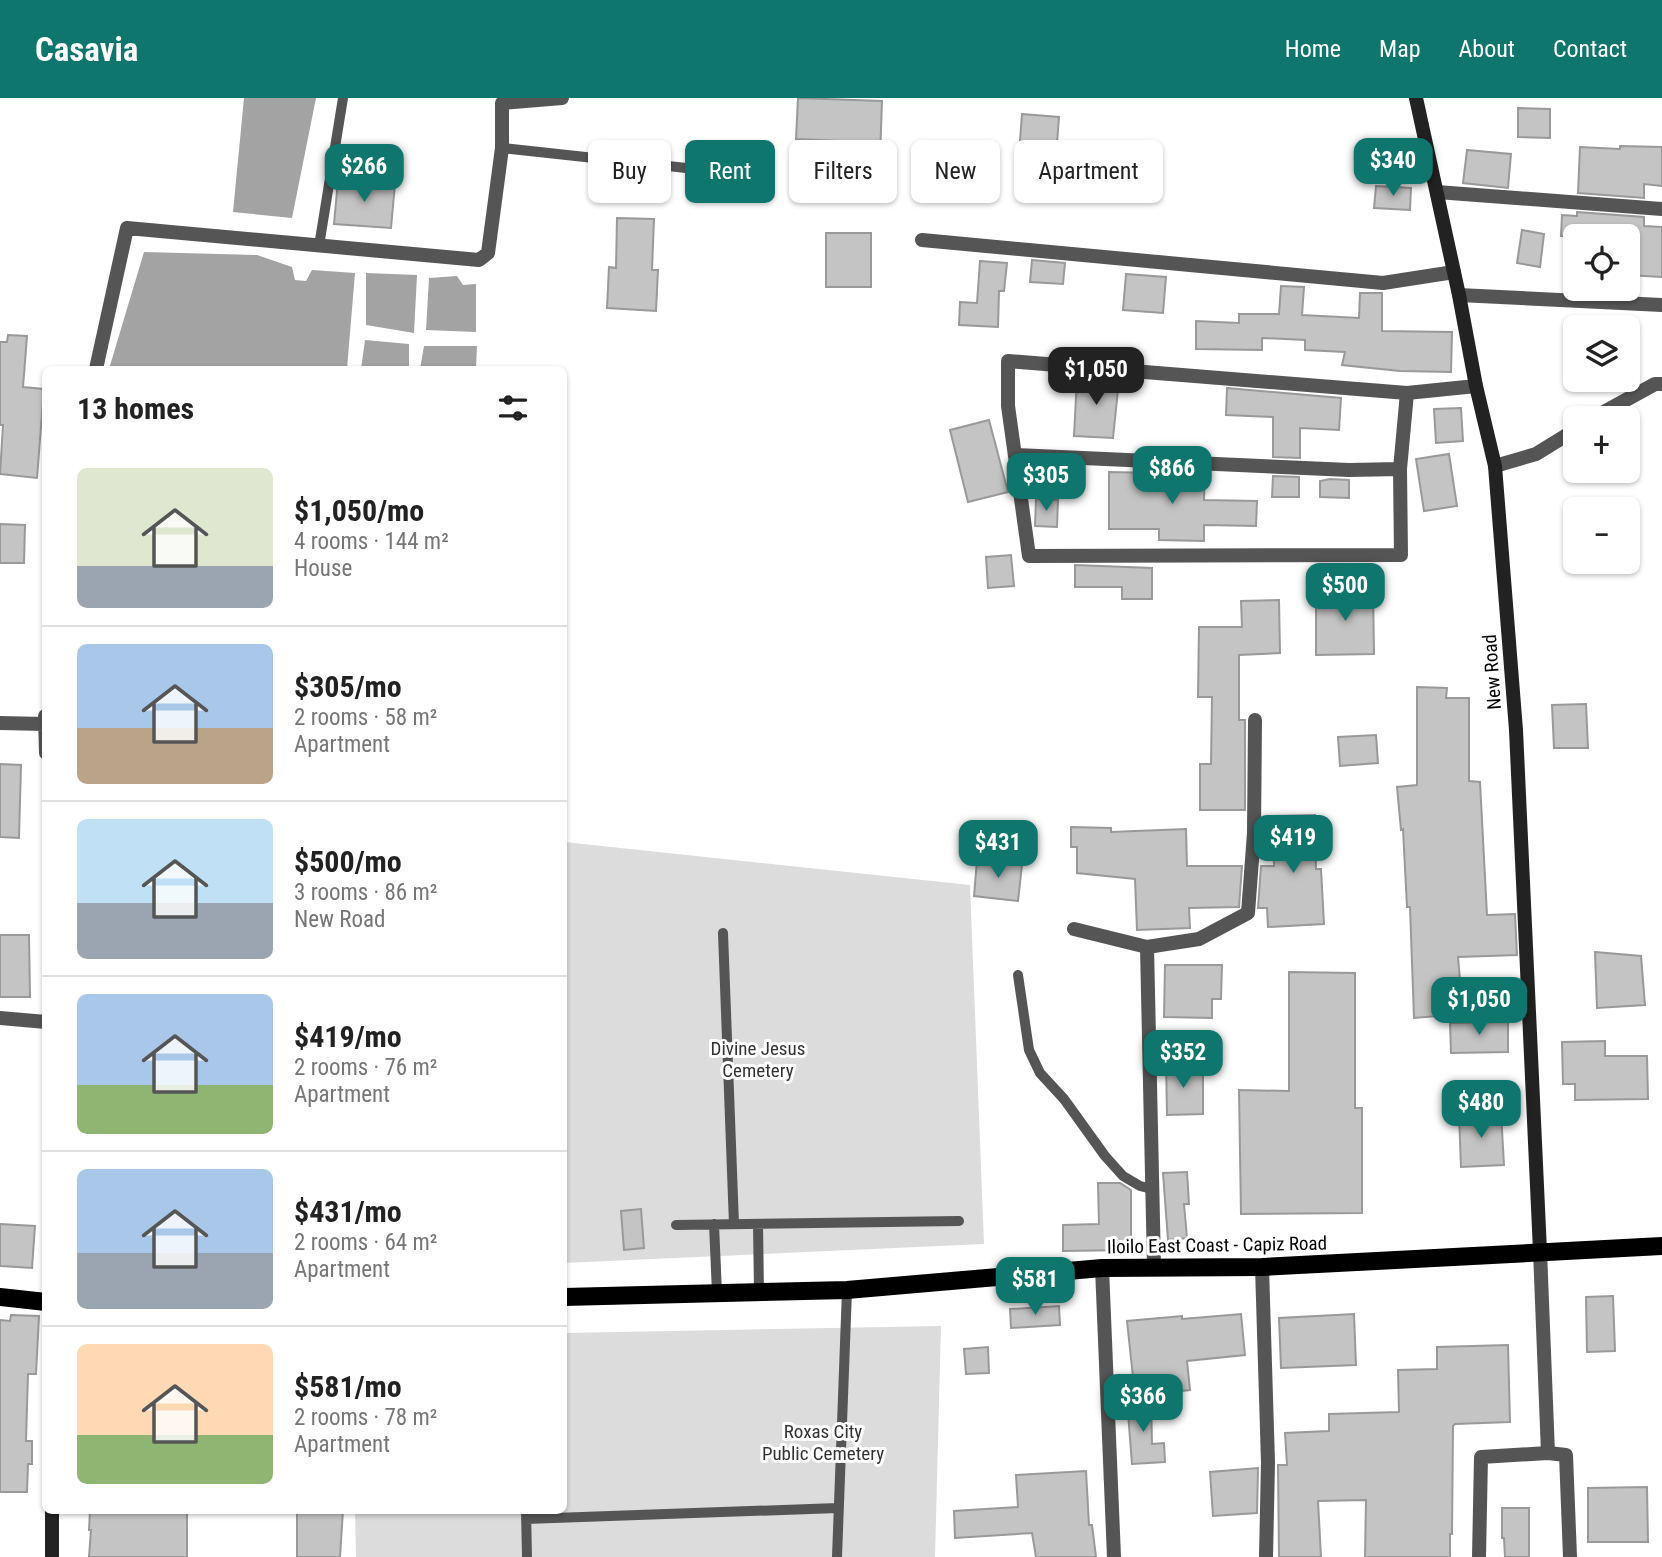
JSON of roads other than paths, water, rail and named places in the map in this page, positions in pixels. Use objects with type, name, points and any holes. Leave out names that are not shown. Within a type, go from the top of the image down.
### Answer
[{"type":"main road","name":"Iloilo East Coast - Capiz Road","points":[[567,1297],[847,1290],[1102,1268],[1262,1267],[1662,1246]]},
{"type":"main road","points":[[0,1297],[42,1302]]},
{"type":"street","points":[[97,366],[127,228],[479,260],[488,253],[502,148],[502,101],[562,98]]},
{"type":"street","name":"New Road","points":[[1416,98],[1495,466],[1516,730],[1540,1251]]},
{"type":"street","points":[[1437,192],[1662,209]]},
{"type":"street","points":[[922,240],[1383,283],[1454,272]]},
{"type":"street","points":[[1459,295],[1662,305]]},
{"type":"street","points":[[1407,393],[1400,470],[1402,555],[1029,556],[1008,405],[1008,361],[1407,393],[1476,386]]},
{"type":"street","points":[[1615,406],[1655,384],[1662,384]]},
{"type":"street","points":[[1495,466],[1536,454],[1563,437]]},
{"type":"street","points":[[1016,455],[1400,470]]},
{"type":"street","points":[[1074,929],[1147,947],[1199,939],[1248,913],[1254,832],[1255,720]]},
{"type":"street","points":[[0,723],[42,724]]},
{"type":"street","points":[[1147,947],[1154,1266]]},
{"type":"street","points":[[0,1018],[42,1022]]},
{"type":"street","points":[[1540,1251],[1548,1453]]},
{"type":"street","points":[[1262,1267],[1268,1461],[1266,1557]]},
{"type":"street","points":[[1102,1268],[1114,1557]]},
{"type":"street","points":[[1479,1557],[1481,1457],[1548,1453],[1566,1455],[1570,1557]]},
{"type":"street","points":[[52,1514],[52,1557]]},
{"type":"lane","points":[[319,246],[343,98]]},
{"type":"lane","points":[[502,148],[685,168]]},
{"type":"lane","points":[[723,933],[734,1224]]},
{"type":"lane","points":[[1018,975],[1029,1050],[1040,1073],[1064,1099],[1105,1156],[1123,1176],[1140,1186],[1152,1189]]},
{"type":"lane","points":[[676,1225],[959,1221]]},
{"type":"lane","points":[[713,1224],[717,1293]]},
{"type":"lane","points":[[758,1224],[759,1292]]},
{"type":"lane","points":[[837,1557],[847,1290]]},
{"type":"lane","points":[[527,1557],[526,1515],[838,1508]]},
{"type":"park label","name":"Divine Jesus Cemetery","points":[[758,1059]]},
{"type":"park label","name":"Roxas City Public Cemetery","points":[[823,1442]]}]
